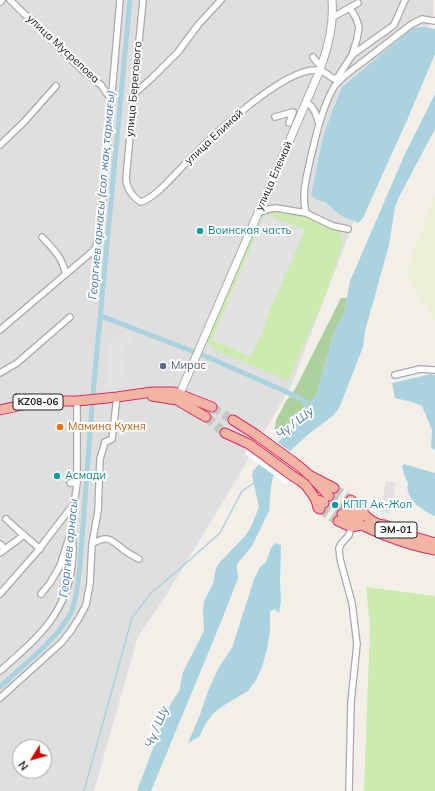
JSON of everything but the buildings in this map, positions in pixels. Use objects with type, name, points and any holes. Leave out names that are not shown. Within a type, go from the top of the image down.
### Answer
[{"type":"highway","name":"KZ08-06","points":[[0,410],[40,401],[77,401],[140,394],[178,397],[212,407]]},
{"type":"highway","name":"KZ08-06","points":[[178,397],[206,417]]},
{"type":"highway","points":[[225,433],[249,444],[301,481],[323,499],[309,475],[299,466],[233,420]]},
{"type":"highway","points":[[344,510],[351,527]]},
{"type":"highway","name":"ЭМ-01","points":[[344,510],[363,510],[372,521],[382,525],[405,543],[435,550]]},
{"type":"highway","name":"ЭМ-01","points":[[344,510],[361,525]]},
{"type":"highway","name":"ЭМ-01","points":[[351,527],[361,525],[389,530],[435,543]]},
{"type":"street","name":"улица Мусрепова","points":[[10,0],[82,70],[101,85],[112,101]]},
{"type":"street","points":[[0,330],[96,247],[101,220],[120,0]]},
{"type":"street","name":"улица Берегового","points":[[126,178],[142,0]]},
{"type":"street","points":[[134,94],[178,52],[198,25],[221,0]]},
{"type":"street","name":"улица Елемай","points":[[178,397],[321,68],[330,37],[333,17],[332,0]]},
{"type":"street","points":[[352,55],[394,25],[405,0]]},
{"type":"street","points":[[333,17],[358,3]]},
{"type":"street","points":[[313,57],[321,68],[334,78],[338,77],[352,55],[357,38],[359,26],[350,8]]},
{"type":"street","points":[[306,213],[304,196],[307,176],[319,124],[335,86],[351,71],[412,24],[422,19],[434,20],[435,22]]},
{"type":"street","name":"улица Елимай","points":[[126,178],[128,188],[136,199],[140,202],[146,200],[220,130],[248,106],[268,91],[299,74],[309,70],[321,68]]},
{"type":"street","points":[[0,145],[24,122],[56,86]]},
{"type":"street","points":[[306,102],[313,108],[323,112]]},
{"type":"street","points":[[313,108],[319,124]]},
{"type":"street","points":[[275,117],[293,112],[289,123]]},
{"type":"street","points":[[258,213],[276,208],[306,213],[333,226],[348,229]]},
{"type":"street","points":[[42,237],[60,258],[66,274]]},
{"type":"street","points":[[0,373],[16,363],[70,317]]},
{"type":"street","points":[[395,375],[420,369],[435,370]]},
{"type":"street","points":[[0,698],[61,643],[79,618],[86,604],[92,544],[98,510],[100,459],[105,442],[112,439],[117,397]]},
{"type":"street","points":[[42,594],[60,566],[71,532],[77,483],[77,401]]},
{"type":"street","points":[[70,483],[77,483]]},
{"type":"street","points":[[0,594],[40,548],[74,505]]},
{"type":"street","points":[[6,519],[31,542],[40,548]]},
{"type":"street","points":[[349,791],[351,702],[357,644],[352,603],[340,559],[339,548],[349,535],[351,527]]},
{"type":"street","points":[[0,672],[48,626],[60,606],[66,593],[71,570],[74,545],[71,532]]},
{"type":"street","points":[[0,544],[2,551],[24,535]]},
{"type":"street","points":[[92,544],[101,540],[110,540],[115,542],[120,550],[139,559]]},
{"type":"shaded area","points":[[0,0],[433,0],[433,14],[291,386],[162,602],[138,636],[94,791],[0,791]]},
{"type":"shaded area","points":[[266,215],[305,230],[265,321],[265,325],[251,357],[212,340],[264,216]]},
{"type":"shaded area","points":[[128,331],[134,342],[126,345],[121,351],[130,386],[106,389],[107,342]]},
{"type":"shaded area","points":[[386,481],[396,483],[390,514],[380,512]]},
{"type":"green space","points":[[435,195],[435,322],[405,275]]},
{"type":"green space","points":[[269,210],[291,211],[305,214],[329,228],[341,231],[343,241],[327,291],[288,381],[218,351],[206,340],[263,214]]},
{"type":"green space","points":[[341,298],[347,298],[344,313],[334,333],[316,396],[278,436],[274,434],[276,420],[286,401],[295,389]]},
{"type":"green space","points":[[366,587],[435,596],[435,791],[364,791],[370,626]]},
{"type":"water","points":[[425,27],[435,29],[435,54],[363,218],[358,223],[340,215],[325,202],[317,200],[311,195],[323,137],[342,87],[413,28]]},
{"type":"water","points":[[435,94],[435,129],[395,207],[389,245],[365,331],[363,347],[340,406],[334,415],[292,449],[273,477],[269,511],[252,546],[237,564],[238,578],[151,791],[137,791],[167,711],[180,690],[183,672],[204,631],[204,601],[213,584],[216,568],[246,535],[252,525],[259,507],[252,475],[253,471],[279,441],[293,428],[312,399],[316,396],[334,333],[344,313],[350,281],[404,156]]},
{"type":"water","points":[[431,374],[435,375],[435,450],[431,448],[432,430],[422,406],[395,398],[392,383]]},
{"type":"water","points":[[404,464],[435,473],[435,516],[420,508],[409,494],[408,483],[402,466]]},
{"type":"water","points":[[275,543],[281,545],[281,601],[279,613],[274,609],[270,612],[270,631],[262,667],[256,680],[248,691],[221,707],[206,723],[199,737],[188,743],[219,667],[232,648],[254,579],[260,567],[266,562],[271,548]]},
{"type":"pier","points":[[262,431],[303,461],[286,484],[245,454]]},
{"type":"waterway","name":"Георгиев арнасы (сол жақ тармағы)","points":[[93,393],[130,0]]},
{"type":"waterway","name":"Чү / Шу","points":[[101,316],[205,356],[280,389],[303,400],[308,411]]},
{"type":"waterway","name":"Георгиев арнасы","points":[[0,687],[43,648],[59,631],[71,613],[76,596],[80,566],[92,406]]},
{"type":"waterway","points":[[84,791],[132,618],[150,594],[220,533],[242,491],[254,483]]},
{"type":"tunnel","points":[[212,407],[233,420]]},
{"type":"tunnel","points":[[206,417],[225,433]]},
{"type":"tunnel","points":[[334,488],[351,500]]},
{"type":"tunnel","points":[[329,496],[347,507]]},
{"type":"tunnel","points":[[324,503],[342,514]]},
{"type":"tunnel","points":[[320,509],[338,521]]},
{"type":"place","name":"Воинская часть","points":[[200,231]]},
{"type":"place","name":"Мирас","points":[[163,366]]},
{"type":"place","name":"Мамина Кухня","points":[[60,427]]},
{"type":"place","name":"Асмади","points":[[57,476]]},
{"type":"place","name":"КПП Ак-Жол","points":[[335,505]]}]
